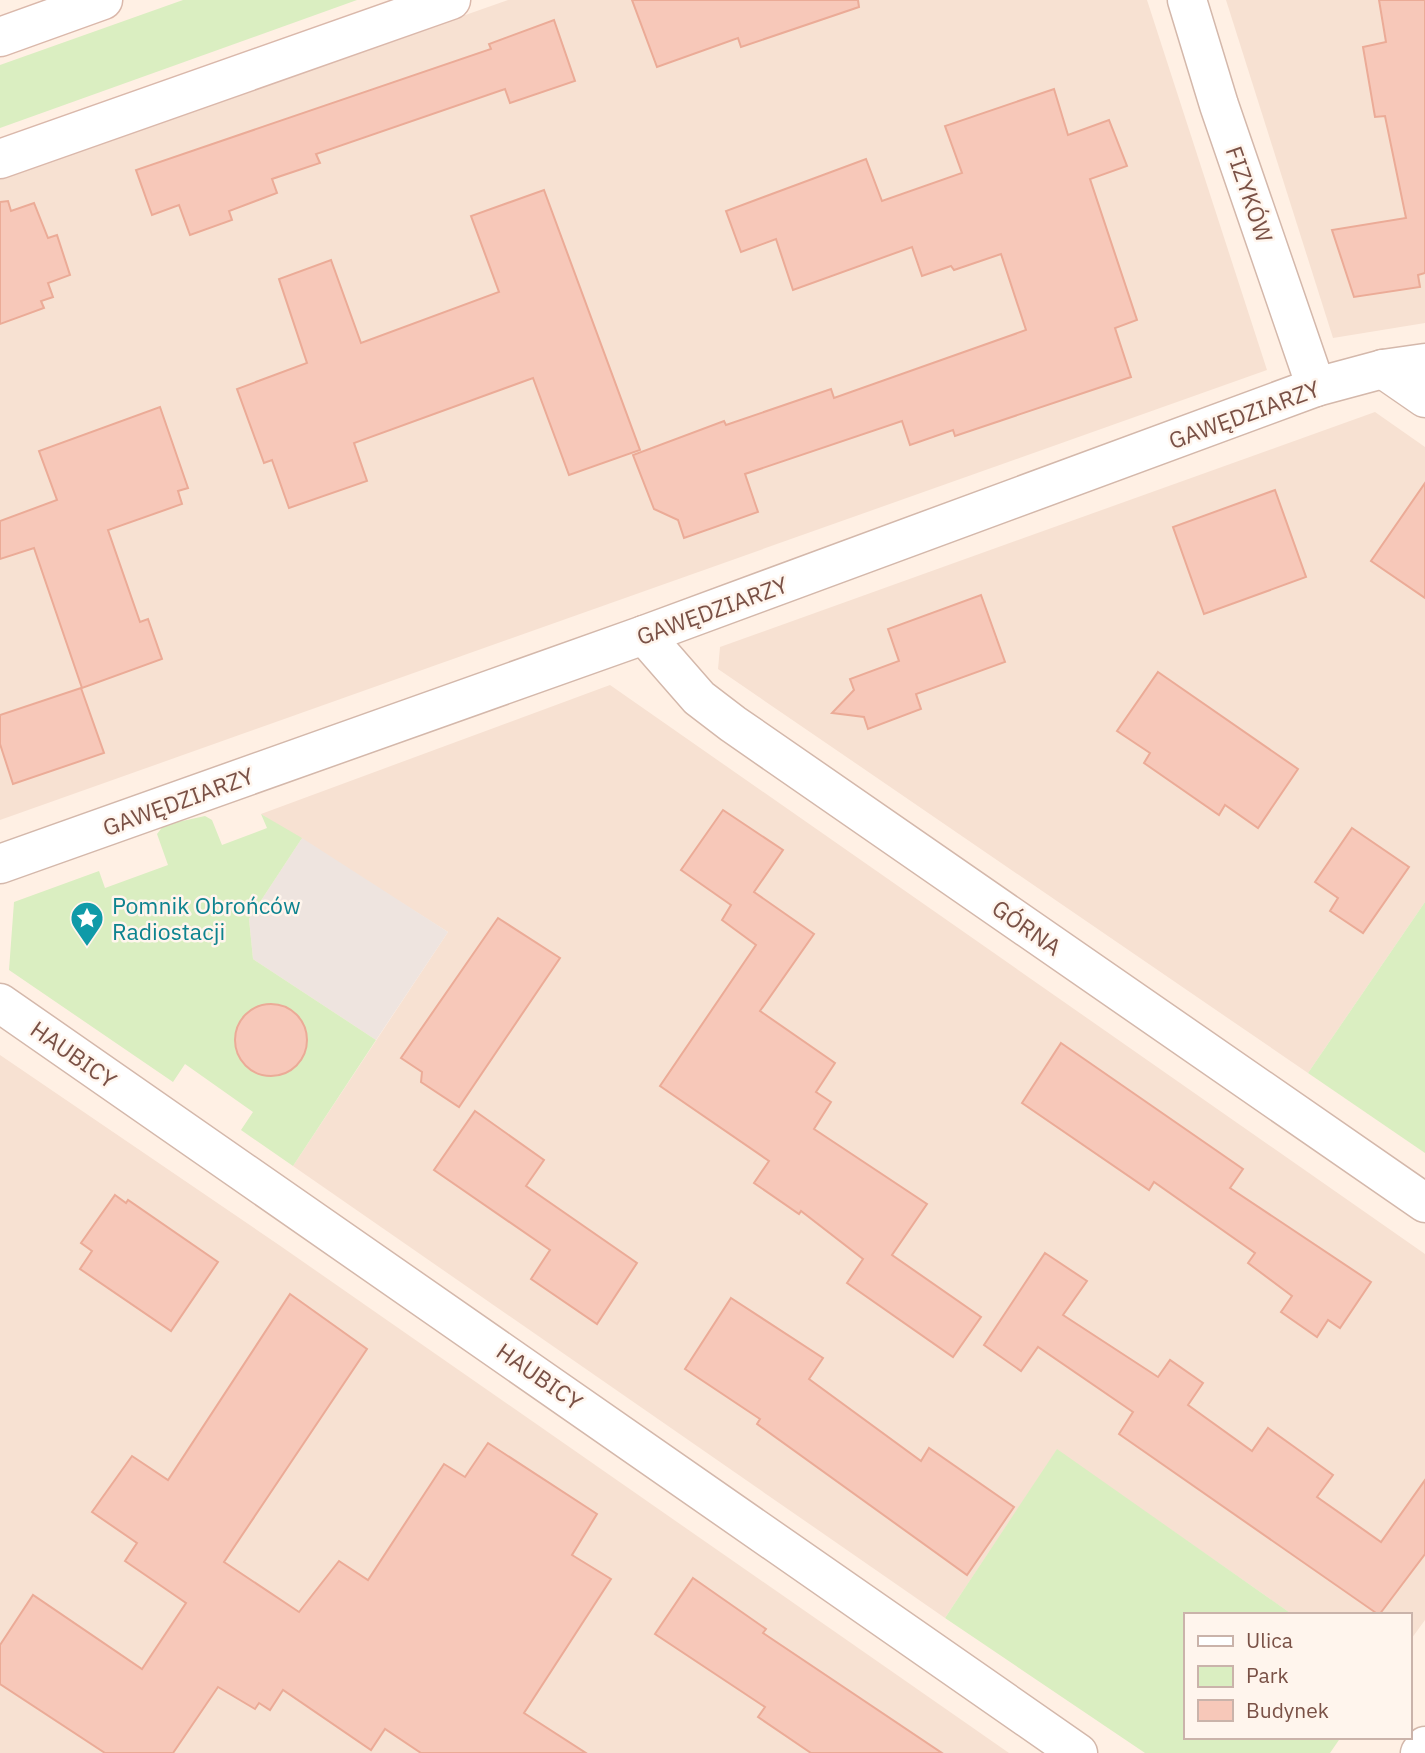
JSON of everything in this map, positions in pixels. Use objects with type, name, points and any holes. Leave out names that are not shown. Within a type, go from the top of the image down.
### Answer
[{"type":"street","points":[[0,37],[103,0]]},
{"type":"street","points":[[0,159],[451,0]]},
{"type":"street","name":"FIZYKÓW","points":[[1187,0],[1219,105],[1316,387]]},
{"type":"street","name":"GAWĘDZIARZY","points":[[0,864],[644,635],[1316,387],[1383,369],[1425,363]]},
{"type":"street","points":[[1383,369],[1425,398]]},
{"type":"street","name":"GÓRNA","points":[[644,635],[699,698],[733,724],[1425,1203]]},
{"type":"street","name":"HAUBICY","points":[[0,1003],[1078,1753]]},
{"type":"street","points":[[1420,1753],[1425,1746]]},
{"type":"shaded area","points":[[508,0],[1147,0],[1267,370],[0,820],[0,179]]},
{"type":"shaded area","points":[[1226,0],[1425,0],[1425,323],[1333,338]]},
{"type":"shaded area","points":[[1375,412],[1425,447],[1425,902],[1308,1073],[718,669],[720,647]]},
{"type":"shaded area","points":[[610,685],[1425,1254],[1425,1620],[1411,1639],[1411,1613],[1290,1613],[1057,1450],[945,1618],[293,1166],[448,932],[261,814]]},
{"type":"shaded area","points":[[302,838],[448,932],[376,1040],[253,959],[249,919]]},
{"type":"shaded area","points":[[0,1055],[279,1245],[1009,1753],[0,1753]]},
{"type":"green space","points":[[183,0],[357,0],[0,128],[0,65]]},
{"type":"green space","points":[[261,814],[302,838],[249,919],[253,959],[376,1040],[293,1166],[241,1130],[253,1112],[185,1064],[173,1082],[9,970],[14,902],[99,871],[105,888],[168,865],[157,834],[164,825],[205,816],[212,820],[222,845],[267,828]]},
{"type":"green space","points":[[1425,902],[1425,1153],[1308,1073]]},
{"type":"green space","points":[[1057,1449],[1290,1613],[1184,1613],[1184,1739],[1340,1739],[1330,1753],[1145,1753],[945,1618]]},
{"type":"building","points":[[632,0],[858,0],[859,7],[741,47],[738,38],[657,67]]},
{"type":"building","points":[[1379,0],[1425,0],[1425,273],[1418,275],[1420,287],[1354,297],[1332,230],[1406,218],[1385,116],[1375,117],[1363,47],[1386,42]]},
{"type":"building","points":[[554,20],[575,81],[510,103],[505,89],[316,154],[320,163],[272,179],[277,193],[229,211],[232,220],[190,235],[179,205],[152,215],[136,170],[491,49],[489,44]]},
{"type":"building","points":[[1054,89],[1068,135],[1109,120],[1127,166],[1090,179],[1137,320],[1115,328],[1131,377],[955,436],[953,430],[910,445],[902,421],[745,474],[758,512],[684,538],[678,520],[654,509],[633,455],[724,421],[726,425],[831,389],[834,398],[1026,330],[1001,254],[954,270],[951,266],[922,276],[912,247],[793,290],[776,239],[741,252],[726,211],[866,159],[882,201],[962,173],[945,126]]},
{"type":"building","points":[[544,190],[640,450],[569,475],[533,378],[354,443],[367,481],[289,508],[272,460],[264,463],[237,389],[307,363],[279,279],[331,260],[361,343],[499,292],[471,216]]},
{"type":"building","points":[[8,201],[11,211],[34,203],[48,238],[57,235],[70,275],[48,283],[53,297],[41,301],[44,308],[0,324],[0,202]]},
{"type":"building","points":[[160,407],[188,488],[178,491],[182,504],[108,530],[140,622],[148,619],[162,659],[82,688],[34,548],[0,559],[0,521],[57,500],[39,451]]},
{"type":"building","points":[[1425,483],[1425,598],[1371,561]]},
{"type":"building","points":[[1275,490],[1306,577],[1204,614],[1173,527]]},
{"type":"building","points":[[981,595],[1005,662],[916,694],[921,709],[868,729],[864,717],[832,713],[854,690],[850,679],[899,661],[888,629]]},
{"type":"building","points":[[1158,672],[1298,769],[1258,828],[1225,805],[1219,815],[1144,763],[1150,753],[1117,731]]},
{"type":"building","points":[[81,688],[104,753],[13,784],[0,744],[0,715]]},
{"type":"building","points":[[723,810],[783,850],[754,892],[814,934],[760,1011],[835,1063],[816,1092],[831,1102],[814,1129],[927,1204],[892,1255],[981,1317],[953,1357],[847,1283],[863,1259],[801,1211],[799,1214],[754,1183],[769,1161],[660,1086],[756,945],[722,920],[731,905],[681,870]]},
{"type":"building","points":[[1352,828],[1409,867],[1363,933],[1330,911],[1338,898],[1315,882]]},
{"type":"building","points":[[498,918],[560,958],[459,1107],[421,1082],[422,1072],[401,1058]]},
{"type":"building","points":[[271,1004],[291,1010],[301,1020],[307,1040],[301,1060],[291,1070],[271,1076],[251,1070],[241,1060],[235,1040],[241,1020],[251,1010]]},
{"type":"building","points":[[1061,1043],[1243,1169],[1230,1188],[1371,1282],[1340,1328],[1328,1320],[1317,1337],[1281,1312],[1292,1296],[1248,1263],[1255,1253],[1154,1182],[1149,1190],[1022,1103]]},
{"type":"building","points":[[475,1111],[544,1160],[526,1186],[637,1263],[597,1324],[531,1279],[550,1250],[434,1170]]},
{"type":"building","points":[[115,1195],[126,1203],[128,1200],[218,1262],[171,1331],[80,1269],[92,1251],[81,1243]]},
{"type":"building","points":[[1045,1253],[1087,1281],[1063,1315],[1158,1377],[1170,1360],[1203,1383],[1188,1405],[1252,1451],[1268,1428],[1333,1475],[1317,1497],[1381,1542],[1425,1480],[1425,1554],[1381,1613],[1376,1613],[1119,1434],[1133,1412],[1038,1347],[1021,1371],[984,1345]]},
{"type":"building","points":[[290,1294],[367,1349],[224,1562],[299,1612],[339,1561],[368,1580],[444,1464],[465,1477],[488,1443],[597,1514],[572,1555],[611,1579],[524,1713],[586,1753],[421,1753],[385,1729],[371,1750],[283,1690],[270,1710],[259,1703],[255,1709],[218,1687],[173,1753],[105,1753],[0,1684],[0,1645],[33,1595],[142,1669],[186,1603],[125,1561],[137,1543],[92,1512],[132,1456],[168,1480]]},
{"type":"building","points":[[731,1298],[823,1358],[809,1379],[921,1461],[929,1448],[1014,1507],[967,1575],[757,1424],[760,1419],[685,1369]]},
{"type":"building","points":[[693,1578],[766,1629],[763,1633],[942,1753],[811,1753],[758,1717],[765,1707],[655,1634]]},
{"type":"place","name":"Pomnik Obrońców Radiostacji","points":[[87,948]]}]
